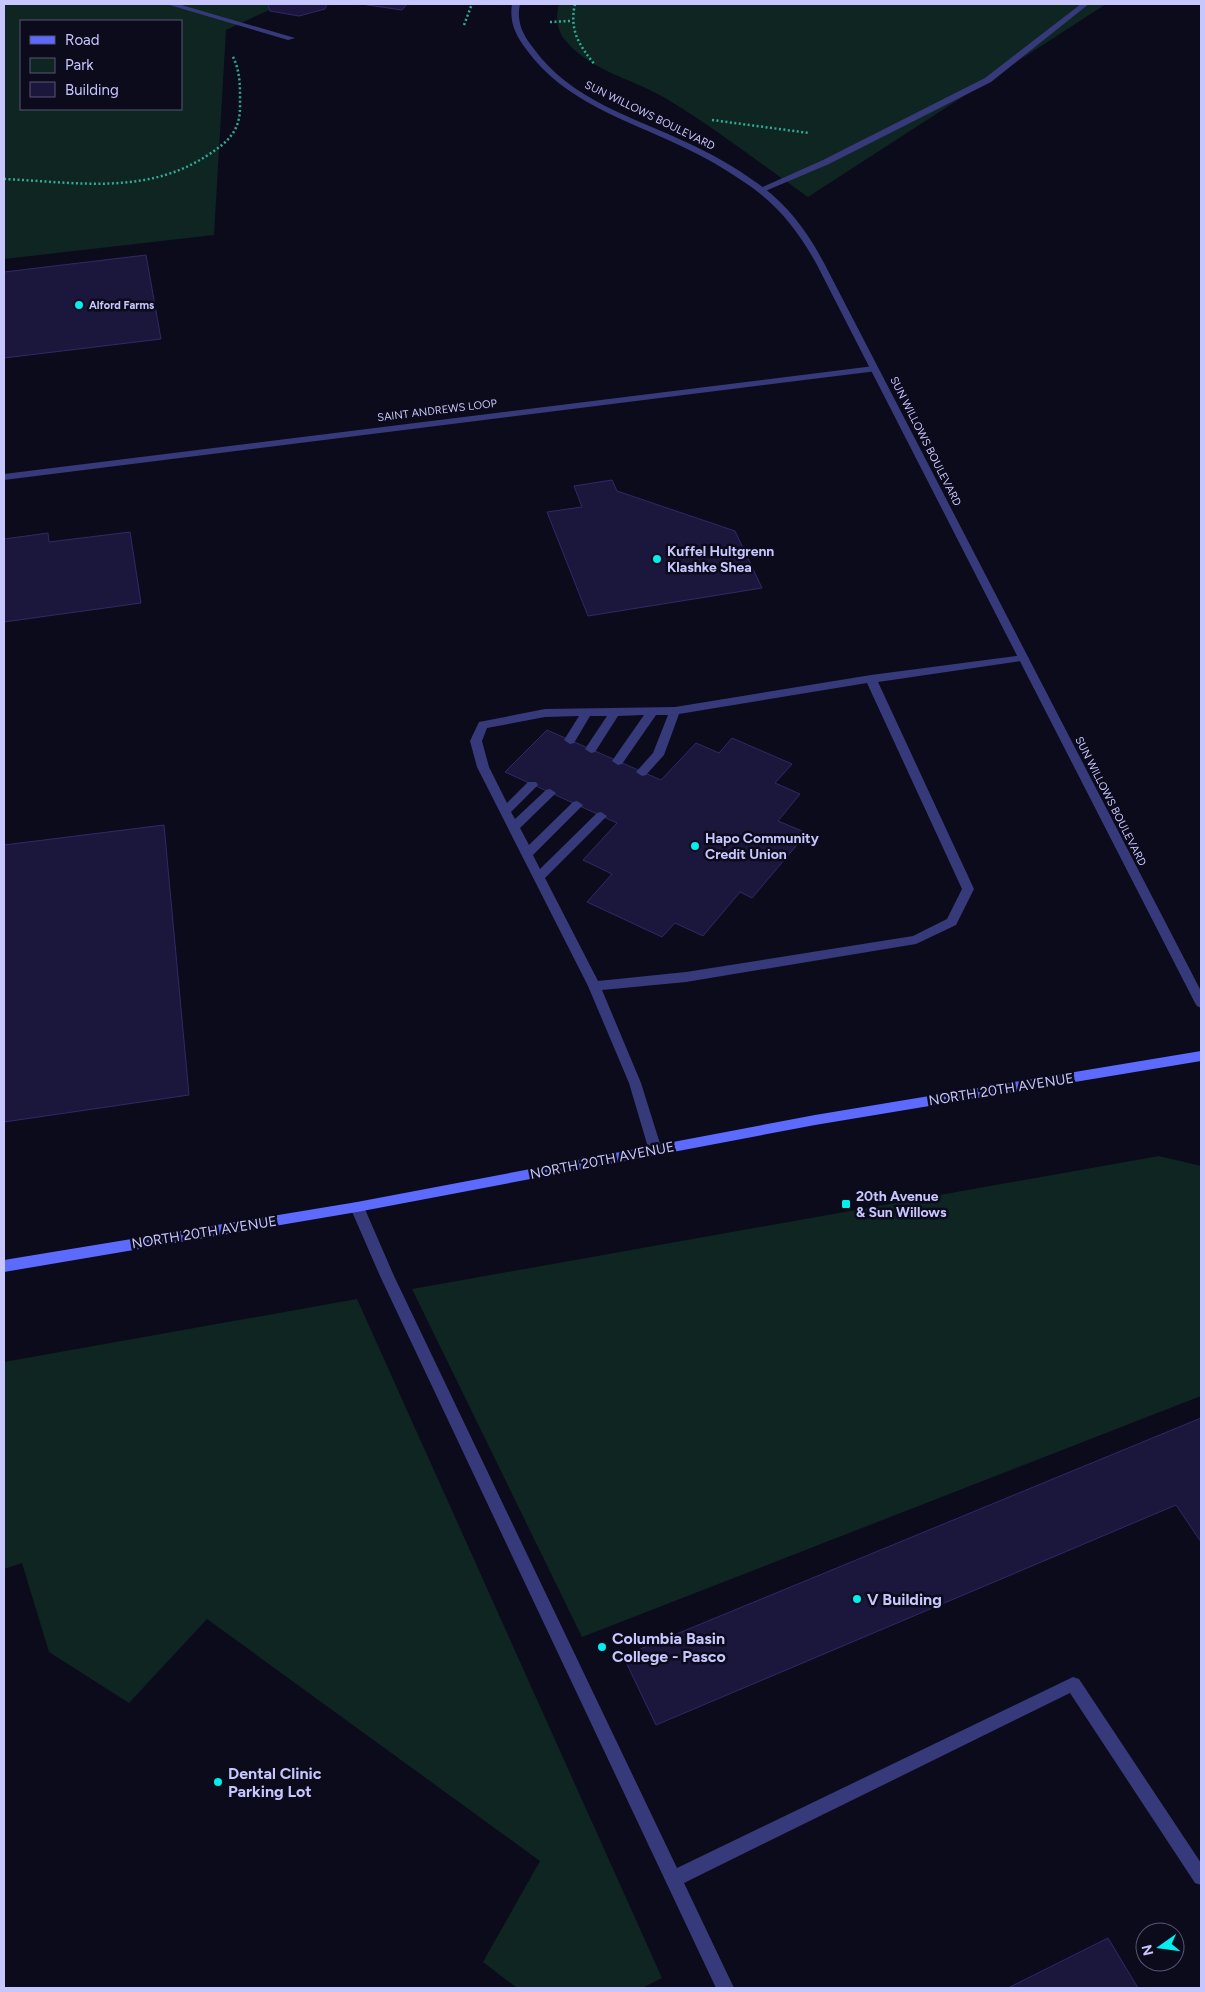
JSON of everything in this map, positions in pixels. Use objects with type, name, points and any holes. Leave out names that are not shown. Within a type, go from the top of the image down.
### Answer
[{"type":"main road","name":"NORTH 20TH AVENUE","points":[[4,1266],[357,1207],[816,1120],[1201,1056]]},
{"type":"street","points":[[170,4],[291,38]]},
{"type":"street","name":"SUN WILLOWS BOULEVARD","points":[[516,4],[515,23],[521,36],[547,70],[563,85],[585,99],[703,154],[760,190],[782,207],[796,222],[1201,1002]]},
{"type":"street","points":[[760,190],[826,162],[988,80],[1085,4]]},
{"type":"street","name":"SAINT ANDREWS LOOP","points":[[4,477],[874,369]]},
{"type":"street","points":[[655,1150],[635,1083],[594,986],[483,766],[476,741],[483,725],[545,713],[675,711],[871,679],[1024,658]]},
{"type":"street","points":[[594,986],[686,977],[916,940],[952,922],[968,889],[871,679]]},
{"type":"street","points":[[618,761],[653,711]]},
{"type":"street","points":[[642,772],[658,755],[675,711]]},
{"type":"street","points":[[570,740],[587,712]]},
{"type":"street","points":[[591,749],[615,712]]},
{"type":"street","points":[[505,811],[532,785]]},
{"type":"street","points":[[513,827],[550,793]]},
{"type":"street","points":[[527,854],[577,805]]},
{"type":"street","points":[[539,877],[601,816]]},
{"type":"street","points":[[357,1207],[387,1276],[725,1988]]},
{"type":"street","points":[[673,1879],[1073,1684],[1201,1877]]},
{"type":"path","points":[[464,25],[472,4]]},
{"type":"path","points":[[575,4],[570,21],[578,46],[598,68]]},
{"type":"path","points":[[4,179],[123,182],[171,175],[198,162],[222,147],[235,134],[240,122],[240,75],[234,56],[225,50]]},
{"type":"path","points":[[707,119],[813,133]]},
{"type":"green space","points":[[4,4],[282,4],[226,30],[214,235],[4,259]]},
{"type":"green space","points":[[559,4],[1106,4],[808,197],[688,112],[657,93],[601,68],[576,51],[565,40],[558,27],[557,13]]},
{"type":"green space","points":[[1159,1156],[1201,1166],[1201,1396],[582,1637],[412,1289]]},
{"type":"green space","points":[[357,1299],[662,1978],[642,1988],[517,1988],[483,1962],[540,1861],[207,1619],[129,1703],[49,1652],[22,1563],[4,1569],[4,1362]]},
{"type":"building","points":[[268,4],[327,4],[325,9],[299,16],[270,11]]},
{"type":"building","points":[[361,4],[407,4],[402,10]]},
{"type":"building","name":"Alford Farms","points":[[146,255],[161,339],[4,358],[4,272]]},
{"type":"building","name":"Kuffel Hultgrenn Klashke Shea","points":[[612,480],[617,491],[735,531],[762,588],[588,616],[547,512],[582,507],[574,486]]},
{"type":"building","points":[[130,532],[141,603],[4,622],[4,539],[48,533],[49,542]]},
{"type":"building","name":"Hapo Community Credit Union","points":[[547,730],[661,780],[696,743],[719,753],[732,738],[792,764],[775,783],[800,794],[778,821],[807,833],[752,898],[740,892],[703,936],[675,923],[662,937],[587,902],[612,874],[583,860],[617,823],[505,772]]},
{"type":"building","points":[[164,825],[189,1095],[4,1122],[4,845]]},
{"type":"building","name":"V Building","points":[[1201,1418],[1201,1542],[1176,1505],[656,1725],[623,1656]]},
{"type":"building","points":[[1108,1938],[1138,1988],[1008,1988]]},
{"type":"place","name":"Alford Farms","points":[[79,305]]},
{"type":"place","name":"Kuffel Hultgrenn Klashke Shea","points":[[657,559]]},
{"type":"place","name":"Hapo Community Credit Union","points":[[695,846]]},
{"type":"place","name":"20th Avenue & Sun Willows","points":[[846,1204]]},
{"type":"place","name":"V Building","points":[[857,1599]]},
{"type":"place","name":"Columbia Basin College - Pasco","points":[[602,1647]]},
{"type":"place","name":"Dental Clinic Parking Lot","points":[[218,1782]]}]
